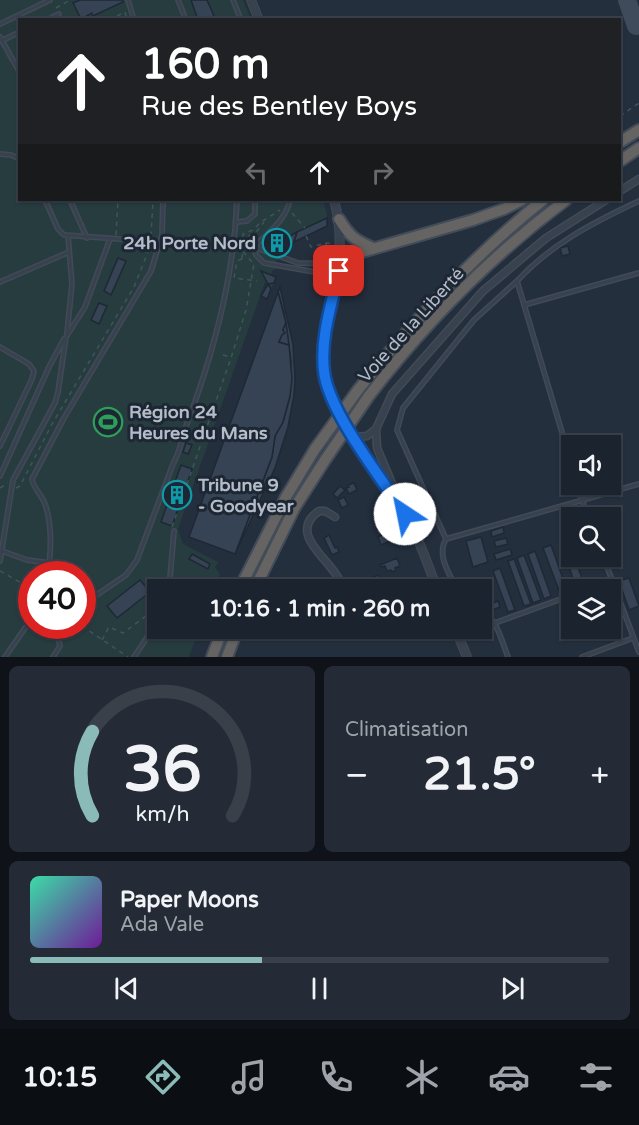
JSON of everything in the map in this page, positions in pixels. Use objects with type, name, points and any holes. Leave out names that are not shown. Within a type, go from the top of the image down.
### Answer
[{"type":"highway","points":[[621,141],[639,130]]},
{"type":"highway","points":[[621,160],[639,148]]},
{"type":"highway","points":[[342,267],[373,248],[489,215],[520,201]]},
{"type":"highway","name":"Voie de la Liberté","points":[[244,579],[286,497],[315,448],[358,390],[397,341],[443,290],[500,236],[542,201]]},
{"type":"highway","name":"Voie de la Liberté","points":[[259,579],[295,507],[368,397],[400,357],[464,288],[520,237],[565,201]]},
{"type":"highway","points":[[339,219],[348,234],[356,241],[373,248]]},
{"type":"highway","points":[[212,657],[219,639]]},
{"type":"highway","points":[[226,657],[233,639]]},
{"type":"street","points":[[251,0],[259,18]]},
{"type":"street","points":[[621,190],[639,179]]},
{"type":"street","points":[[333,201],[339,219],[342,267],[324,341],[324,371],[333,403],[405,514],[416,534],[434,579]]},
{"type":"street","points":[[353,437],[367,436],[376,429],[392,394],[483,291],[546,238],[604,201]]},
{"type":"street","points":[[376,429],[377,448],[405,514]]},
{"type":"street","points":[[335,517],[319,511],[314,514],[307,534],[310,542],[338,579]]},
{"type":"street","points":[[460,639],[467,657]]},
{"type":"lane","points":[[0,24],[50,0]]},
{"type":"lane","points":[[128,0],[133,18]]},
{"type":"lane","points":[[178,0],[185,18]]},
{"type":"lane","points":[[233,0],[240,18]]},
{"type":"lane","points":[[51,18],[59,14]]},
{"type":"lane","points":[[18,33],[1,38],[18,69]]},
{"type":"lane","points":[[0,154],[18,158]]},
{"type":"lane","points":[[45,201],[58,229],[68,236],[148,242]]},
{"type":"lane","points":[[70,201],[87,238]]},
{"type":"lane","points":[[50,561],[47,510],[32,479],[64,418],[151,271],[162,235],[163,201]]},
{"type":"lane","points":[[96,595],[126,575],[140,552],[179,453],[183,433],[208,363],[227,293],[237,201]]},
{"type":"lane","points":[[236,222],[247,221],[255,214],[255,201]]},
{"type":"lane","points":[[254,247],[279,221],[288,209],[290,201]]},
{"type":"lane","points":[[446,539],[397,430],[404,408],[474,320],[517,281],[534,262],[563,241],[604,217],[639,201]]},
{"type":"lane","points":[[0,561],[13,480],[55,403],[58,392],[72,284],[68,236]]},
{"type":"lane","points":[[0,476],[40,387],[66,336],[85,307],[110,239]]},
{"type":"lane","points":[[238,245],[254,247],[298,263],[342,267]]},
{"type":"lane","points":[[254,247],[256,255],[264,263],[326,274],[342,267]]},
{"type":"lane","points":[[0,282],[69,252]]},
{"type":"lane","points":[[524,305],[639,273]]},
{"type":"lane","points":[[517,281],[563,435]]},
{"type":"lane","points":[[0,347],[29,364],[34,371],[0,446]]},
{"type":"lane","points":[[452,579],[442,555],[442,546],[446,539],[639,484]]},
{"type":"lane","points":[[580,495],[584,507]]},
{"type":"lane","points":[[170,579],[174,531]]},
{"type":"lane","points":[[1,550],[35,561]]},
{"type":"lane","points":[[495,623],[561,599]]},
{"type":"lane","points":[[621,605],[639,652]]},
{"type":"lane","points":[[492,620],[508,657]]},
{"type":"lane","points":[[5,657],[18,638]]},
{"type":"lane","points":[[134,657],[147,638]]},
{"type":"lane","points":[[582,657],[633,638]]},
{"type":"lane","points":[[53,657],[60,646],[58,639]]},
{"type":"path","points":[[62,4],[70,0]]},
{"type":"path","points":[[113,18],[125,12],[126,18]]},
{"type":"path","points":[[621,115],[639,103]]},
{"type":"path","points":[[116,236],[118,201]]},
{"type":"path","points":[[11,493],[20,486],[52,424],[134,287],[150,250],[153,201]]},
{"type":"path","points":[[238,245],[252,234],[266,220],[243,234],[243,237],[242,259],[237,261],[234,278],[257,281]]},
{"type":"path","points":[[306,236],[310,247],[326,243],[340,244]]},
{"type":"path","points":[[169,534],[231,358],[252,280],[254,264],[244,252],[237,250]]},
{"type":"path","points":[[223,356],[231,358]]},
{"type":"path","points":[[197,433],[204,435]]},
{"type":"path","points":[[0,570],[18,580]]},
{"type":"path","points":[[102,640],[109,627],[123,633],[147,615]]},
{"type":"path","points":[[96,636],[129,657]]},
{"type":"green space","name":"Région 24 Heures du Mans","points":[[0,0],[243,0],[251,18],[18,18],[18,201],[323,201],[327,226],[292,245],[288,243],[284,255],[278,253],[277,257],[280,260],[276,260],[278,265],[274,265],[276,269],[271,275],[276,277],[267,299],[261,296],[268,285],[265,282],[178,529],[183,544],[218,562],[215,567],[220,574],[218,579],[147,579],[147,639],[195,639],[189,657],[0,657]]},
{"type":"building","points":[[80,0],[122,0],[123,2],[93,16],[92,13],[83,18],[80,18],[73,3]]},
{"type":"building","points":[[191,0],[207,0],[214,16],[197,18]]},
{"type":"building","points":[[327,218],[327,226],[294,242],[297,232]]},
{"type":"building","name":"24h Porte Nord","points":[[275,232],[290,236],[284,255],[270,250],[267,245],[271,243]]},
{"type":"building","points":[[297,232],[291,245],[288,242],[290,236]]},
{"type":"building","points":[[568,246],[570,254],[562,256],[560,248]]},
{"type":"building","points":[[118,258],[126,261],[111,295],[104,291]]},
{"type":"building","points":[[261,271],[276,277],[274,283],[268,284]]},
{"type":"building","points":[[268,284],[271,289],[267,299],[261,296]]},
{"type":"building","points":[[280,287],[293,344],[294,395],[288,427],[275,468],[235,554],[272,457],[275,436],[283,422],[290,396],[291,361],[284,313],[278,292]]},
{"type":"building","points":[[278,292],[286,323],[283,330],[285,333],[279,342],[289,345],[292,379],[290,396],[283,422],[275,436],[272,457],[235,554],[189,537]]},
{"type":"building","points":[[99,303],[107,306],[99,324],[91,320]]},
{"type":"building","points":[[286,323],[289,345],[279,342],[285,333],[283,330]]},
{"type":"building","points":[[186,443],[192,445],[188,454],[183,452]]},
{"type":"building","name":"Tribune 9 - Goodyear","points":[[181,465],[192,469],[172,526],[161,522]]},
{"type":"building","points":[[354,483],[357,490],[349,494],[346,488]]},
{"type":"building","points":[[340,486],[345,490],[337,498],[333,494]]},
{"type":"building","points":[[344,497],[348,505],[342,508],[338,500]]},
{"type":"building","points":[[503,527],[504,533],[492,537],[491,531]]},
{"type":"building","points":[[395,529],[399,537],[381,545],[378,537]]},
{"type":"building","points":[[329,535],[339,552],[332,555],[324,538]]},
{"type":"building","points":[[481,537],[488,562],[473,567],[466,541]]},
{"type":"building","points":[[506,538],[508,544],[496,547],[494,541]]},
{"type":"building","points":[[551,545],[563,579],[561,579],[560,593],[543,548]]},
{"type":"building","points":[[510,549],[512,555],[496,560],[494,554]]},
{"type":"building","points":[[535,551],[551,596],[544,599],[528,554]]},
{"type":"building","points":[[192,554],[210,564],[208,569],[189,559]]},
{"type":"building","points":[[524,555],[541,600],[533,603],[517,558]]},
{"type":"building","points":[[397,558],[400,566],[392,572],[380,565]]},
{"type":"building","points":[[514,559],[531,604],[524,606],[508,561]]},
{"type":"building","points":[[569,567],[578,567],[582,579],[573,579]]},
{"type":"building","points":[[500,568],[515,610],[508,612],[493,571]]},
{"type":"building","points":[[378,575],[380,579],[368,579]]},
{"type":"building","points":[[629,578],[639,606],[629,610],[621,580]]},
{"type":"building","points":[[140,580],[147,588],[147,594],[117,618],[107,606]]},
{"type":"building","points":[[498,601],[500,607],[492,610],[492,603]]},
{"type":"taxiway","points":[[627,0],[636,26]]},
{"type":"place","name":"24h Porte Nord","points":[[277,243]]},
{"type":"place","name":"Région 24 Heures du Mans","points":[[108,422]]},
{"type":"place","name":"Tribune 9 - Goodyear","points":[[177,495]]},
{"type":"route","points":[[339,271],[323,350],[327,387],[333,403],[353,437],[405,514]]}]
